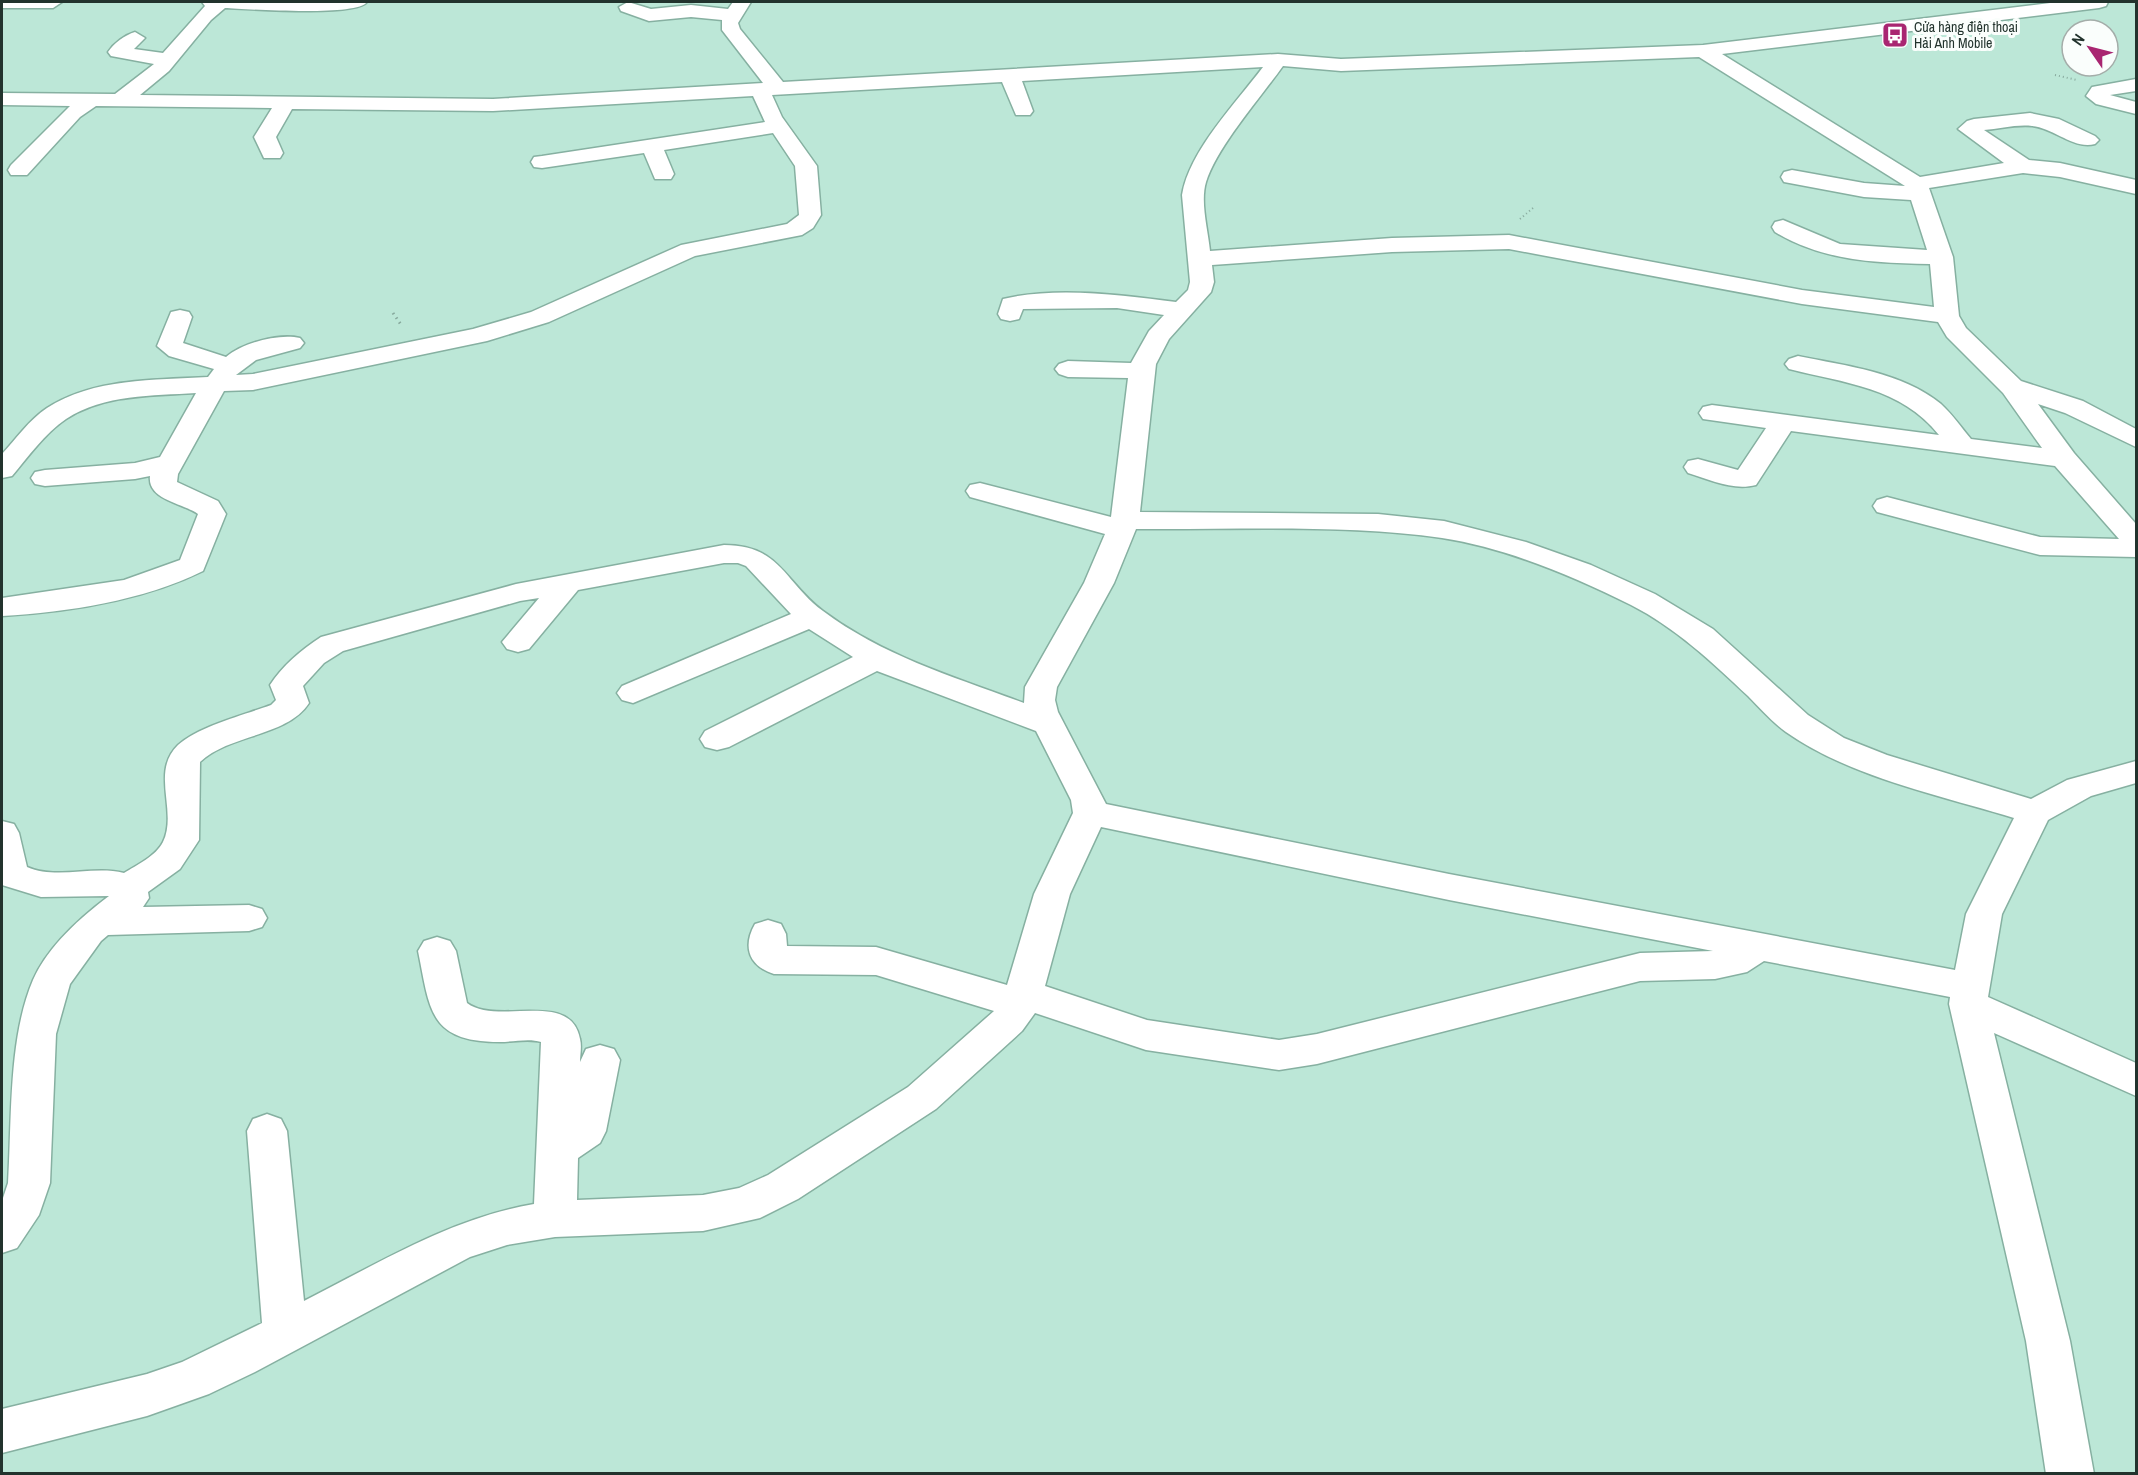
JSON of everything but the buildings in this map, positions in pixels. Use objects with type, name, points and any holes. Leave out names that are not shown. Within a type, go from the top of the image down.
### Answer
[{"type":"street","points":[[2,3],[53,2]]},
{"type":"street","points":[[211,2],[307,6],[358,2]]},
{"type":"street","points":[[119,101],[168,60],[204,16],[221,2]]},
{"type":"street","points":[[2,99],[493,105],[1278,60],[1341,65],[1703,51],[2099,2]]},
{"type":"street","points":[[628,7],[649,15],[737,8]]},
{"type":"street","points":[[180,317],[170,346],[223,376],[253,382],[478,336],[540,316],[689,250],[794,230],[805,223],[810,214],[806,166],[768,110],[769,90],[731,30],[729,23],[737,8]]},
{"type":"street","points":[[135,38],[118,52],[168,60]]},
{"type":"street","points":[[1703,51],[1893,166],[1918,189],[1941,257],[1947,316],[1956,332],[2012,387],[2064,459],[2136,541]]},
{"type":"street","points":[[2,1431],[147,1395],[193,1379],[285,1334],[457,1243],[507,1227],[555,1220],[703,1213],[745,1205],[783,1188],[921,1098],[1008,1021],[1022,999],[1052,894],[1090,813],[1088,800],[1048,724],[1039,700],[1041,687],[1099,583],[1123,525],[1142,371],[1149,349],[1199,292],[1202,282],[1193,195],[1187,171],[1278,60]]},
{"type":"street","points":[[116,69],[148,79]]},
{"type":"street","points":[[1010,76],[1023,111]]},
{"type":"street","points":[[2136,85],[2106,88],[2098,91],[2096,96],[2103,100],[2136,108]]},
{"type":"street","points":[[2,115],[86,101]]},
{"type":"street","points":[[19,170],[86,101]]},
{"type":"street","points":[[272,153],[265,137],[285,103]]},
{"type":"street","points":[[2023,166],[1968,129],[1974,125],[2030,119],[2052,123],[2088,140]]},
{"type":"street","points":[[542,162],[779,126]]},
{"type":"street","points":[[652,146],[663,174]]},
{"type":"street","points":[[1792,177],[1864,190],[1918,189],[2023,166],[2060,170],[2136,187]]},
{"type":"street","points":[[1783,227],[1795,236],[1842,251],[1941,257]]},
{"type":"street","points":[[1200,259],[1392,245],[1509,242],[1802,297],[1947,316]]},
{"type":"street","points":[[1010,314],[1012,304],[1022,302],[1117,301],[1184,310]]},
{"type":"street","points":[[2,607],[61,602],[172,577],[193,565],[212,514],[208,507],[166,488],[163,482],[164,474],[223,376],[243,355],[291,343]]},
{"type":"street","points":[[1798,364],[1860,377],[1905,393],[1927,405],[1963,446]]},
{"type":"street","points":[[1068,369],[1142,371]]},
{"type":"street","points":[[2,470],[39,428],[56,414],[80,402],[132,389],[223,376]]},
{"type":"street","points":[[2012,387],[2074,407],[2136,439]]},
{"type":"street","points":[[1712,413],[2064,459]]},
{"type":"street","points":[[1698,467],[1740,480],[1746,479],[1784,422]]},
{"type":"street","points":[[45,478],[135,471],[171,462]]},
{"type":"street","points":[[980,490],[1123,525],[1378,523],[1444,530],[1516,548],[1580,571],[1644,600],[1702,636],[1796,723],[1832,746],[1875,763],[2034,812]]},
{"type":"street","points":[[1887,506],[2040,546],[2136,548]]},
{"type":"street","points":[[129,887],[165,862],[178,848],[183,832],[183,762],[201,744],[293,703],[286,685],[313,656],[332,644],[516,593],[724,554],[742,554],[756,560],[811,617],[877,658],[900,670],[1048,724]]},
{"type":"street","points":[[518,642],[567,584]]},
{"type":"street","points":[[38,604],[83,614],[81,622]]},
{"type":"street","points":[[633,693],[811,617]]},
{"type":"street","points":[[717,739],[877,658]]},
{"type":"street","points":[[2070,1473],[2048,1341],[1969,995],[1983,914],[2034,812],[2079,788],[2136,772]]},
{"type":"street","points":[[1090,813],[1449,887],[1760,946],[1969,995],[2136,1080]]},
{"type":"street","points":[[2,833],[11,875],[24,883],[38,886],[116,882],[129,887]]},
{"type":"street","points":[[2,1235],[24,1202],[29,1183],[36,1034],[52,980],[88,932],[131,898],[129,887]]},
{"type":"street","points":[[99,922],[249,918]]},
{"type":"street","points":[[768,934],[768,954],[774,960],[876,961],[1022,999],[1146,1035],[1279,1055],[1317,1049],[1640,967],[1715,965],[1734,962],[1760,946]]},
{"type":"street","points":[[437,951],[449,1010],[466,1023],[497,1027],[550,1025],[561,1038],[555,1220]]},
{"type":"street","points":[[557,1150],[586,1131],[600,1060]]},
{"type":"street","points":[[267,1131],[285,1334]]},
{"type":"place","name":"Cửa hàng điện thoại Hải Anh Mobile","points":[[1895,35]]}]
